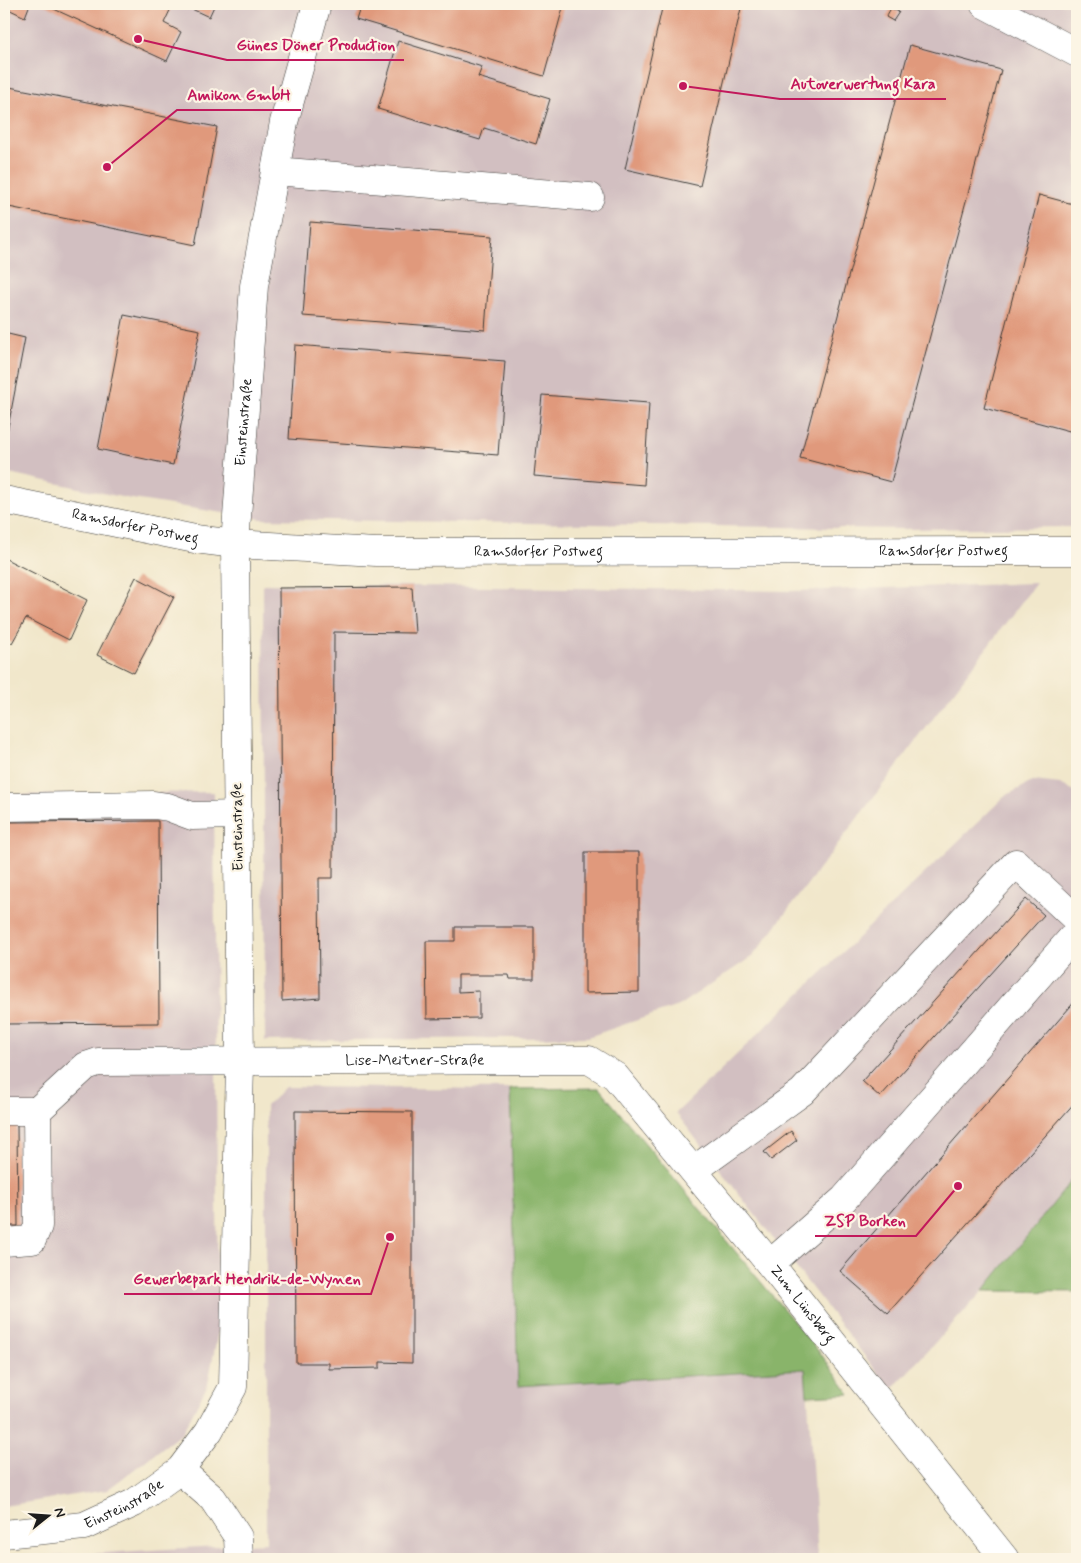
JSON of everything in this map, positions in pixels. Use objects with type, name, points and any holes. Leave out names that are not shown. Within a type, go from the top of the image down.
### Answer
[{"type":"street","name":"Einsteinstraße","points":[[4,1534],[84,1526],[134,1503],[180,1470],[209,1431],[233,1387],[240,1063],[236,544],[254,286],[284,122],[317,4]]},
{"type":"street","points":[[984,4],[1077,53]]},
{"type":"street","points":[[275,171],[590,197]]},
{"type":"street","name":"Ramsdorfer Postweg","points":[[4,500],[195,539],[236,544],[376,552],[1077,551]]},
{"type":"street","points":[[4,807],[154,805],[168,807],[192,816],[238,815]]},
{"type":"street","points":[[694,1170],[802,1092],[1016,863],[1077,920]]},
{"type":"street","points":[[770,1264],[844,1199],[1077,932]]},
{"type":"street","name":"Lise-Meitner-Straße","points":[[37,1110],[86,1066],[98,1062],[240,1063],[589,1060]]},
{"type":"street","name":"Zum Lünsberg","points":[[589,1060],[615,1076],[694,1170],[1005,1559]]},
{"type":"street","points":[[4,1111],[37,1110],[38,1226],[32,1240],[4,1242]]},
{"type":"street","name":"Einsteinstraße","points":[[180,1470],[213,1499],[238,1536],[239,1559]]},
{"type":"shaded area","points":[[4,4],[1077,4],[1077,527],[903,529],[262,519],[126,498],[4,472]]},
{"type":"shaded area","points":[[1036,583],[753,956],[678,1006],[588,1037],[265,1041],[263,584],[793,591]]},
{"type":"shaded area","points":[[1034,781],[1060,784],[1077,792],[1077,1174],[983,1291],[891,1390],[676,1113],[1005,796]]},
{"type":"shaded area","points":[[214,792],[218,1331],[208,1384],[182,1433],[107,1490],[4,1506],[4,795]]},
{"type":"shaded area","points":[[285,1087],[510,1089],[518,1386],[806,1369],[818,1559],[4,1559],[266,1543],[266,1106]]},
{"type":"green space","points":[[599,1088],[821,1354],[850,1394],[807,1396],[805,1369],[518,1386],[510,1089]]},
{"type":"green space","points":[[1077,1174],[1077,1292],[983,1291]]},
{"type":"building","points":[[4,4],[30,4],[25,17],[4,7]]},
{"type":"building","points":[[43,4],[173,4],[164,23],[181,32],[167,61]]},
{"type":"building","points":[[181,4],[215,4],[209,17]]},
{"type":"building","points":[[361,4],[564,4],[544,76],[356,19]]},
{"type":"building","points":[[663,4],[742,4],[700,186],[625,169]]},
{"type":"building","points":[[891,8],[899,12],[893,21],[886,17]]},
{"type":"building","points":[[398,41],[482,67],[478,77],[550,99],[536,144],[484,128],[480,140],[378,109]]},
{"type":"building","points":[[910,45],[1001,70],[891,482],[800,458]]},
{"type":"building","points":[[4,86],[217,127],[195,245],[4,206]]},
{"type":"building","points":[[1039,195],[1077,205],[1077,433],[984,408]]},
{"type":"building","points":[[310,222],[492,236],[485,330],[303,316]]},
{"type":"building","points":[[124,315],[200,330],[173,465],[98,449]]},
{"type":"building","points":[[4,333],[25,338],[5,443],[4,443]]},
{"type":"building","points":[[295,345],[505,361],[498,455],[289,439]]},
{"type":"building","points":[[542,395],[649,403],[644,485],[534,476]]},
{"type":"building","points":[[4,558],[87,600],[69,640],[26,618],[12,643],[4,639]]},
{"type":"building","points":[[136,577],[174,597],[134,673],[97,655]]},
{"type":"building","points":[[412,587],[415,633],[334,632],[333,878],[319,878],[320,998],[282,1001],[279,588]]},
{"type":"building","points":[[158,821],[159,1023],[4,1024],[4,822]]},
{"type":"building","points":[[585,852],[639,852],[639,992],[585,993]]},
{"type":"building","points":[[1026,899],[1044,915],[880,1097],[862,1081]]},
{"type":"building","points":[[455,927],[534,927],[534,979],[510,979],[509,975],[458,975],[458,992],[479,991],[479,1018],[427,1019],[426,941],[455,941]]},
{"type":"building","points":[[1077,999],[1077,1100],[888,1313],[840,1271]]},
{"type":"building","points":[[295,1111],[412,1112],[412,1363],[380,1362],[380,1368],[329,1369],[329,1363],[296,1363]]},
{"type":"building","points":[[4,1124],[17,1124],[18,1226],[4,1226]]},
{"type":"building","points":[[791,1131],[797,1140],[771,1160],[764,1152]]},
{"type":"place","name":"Günes Döner Production","points":[[138,39]]},
{"type":"place","name":"Autoverwertung Kara","points":[[683,86]]},
{"type":"place","name":"Amikon GmbH","points":[[107,167]]},
{"type":"place","name":"ZSP Borken","points":[[958,1186]]},
{"type":"place","name":"Gewerbepark Hendrik-de-Wynen","points":[[390,1237]]}]
